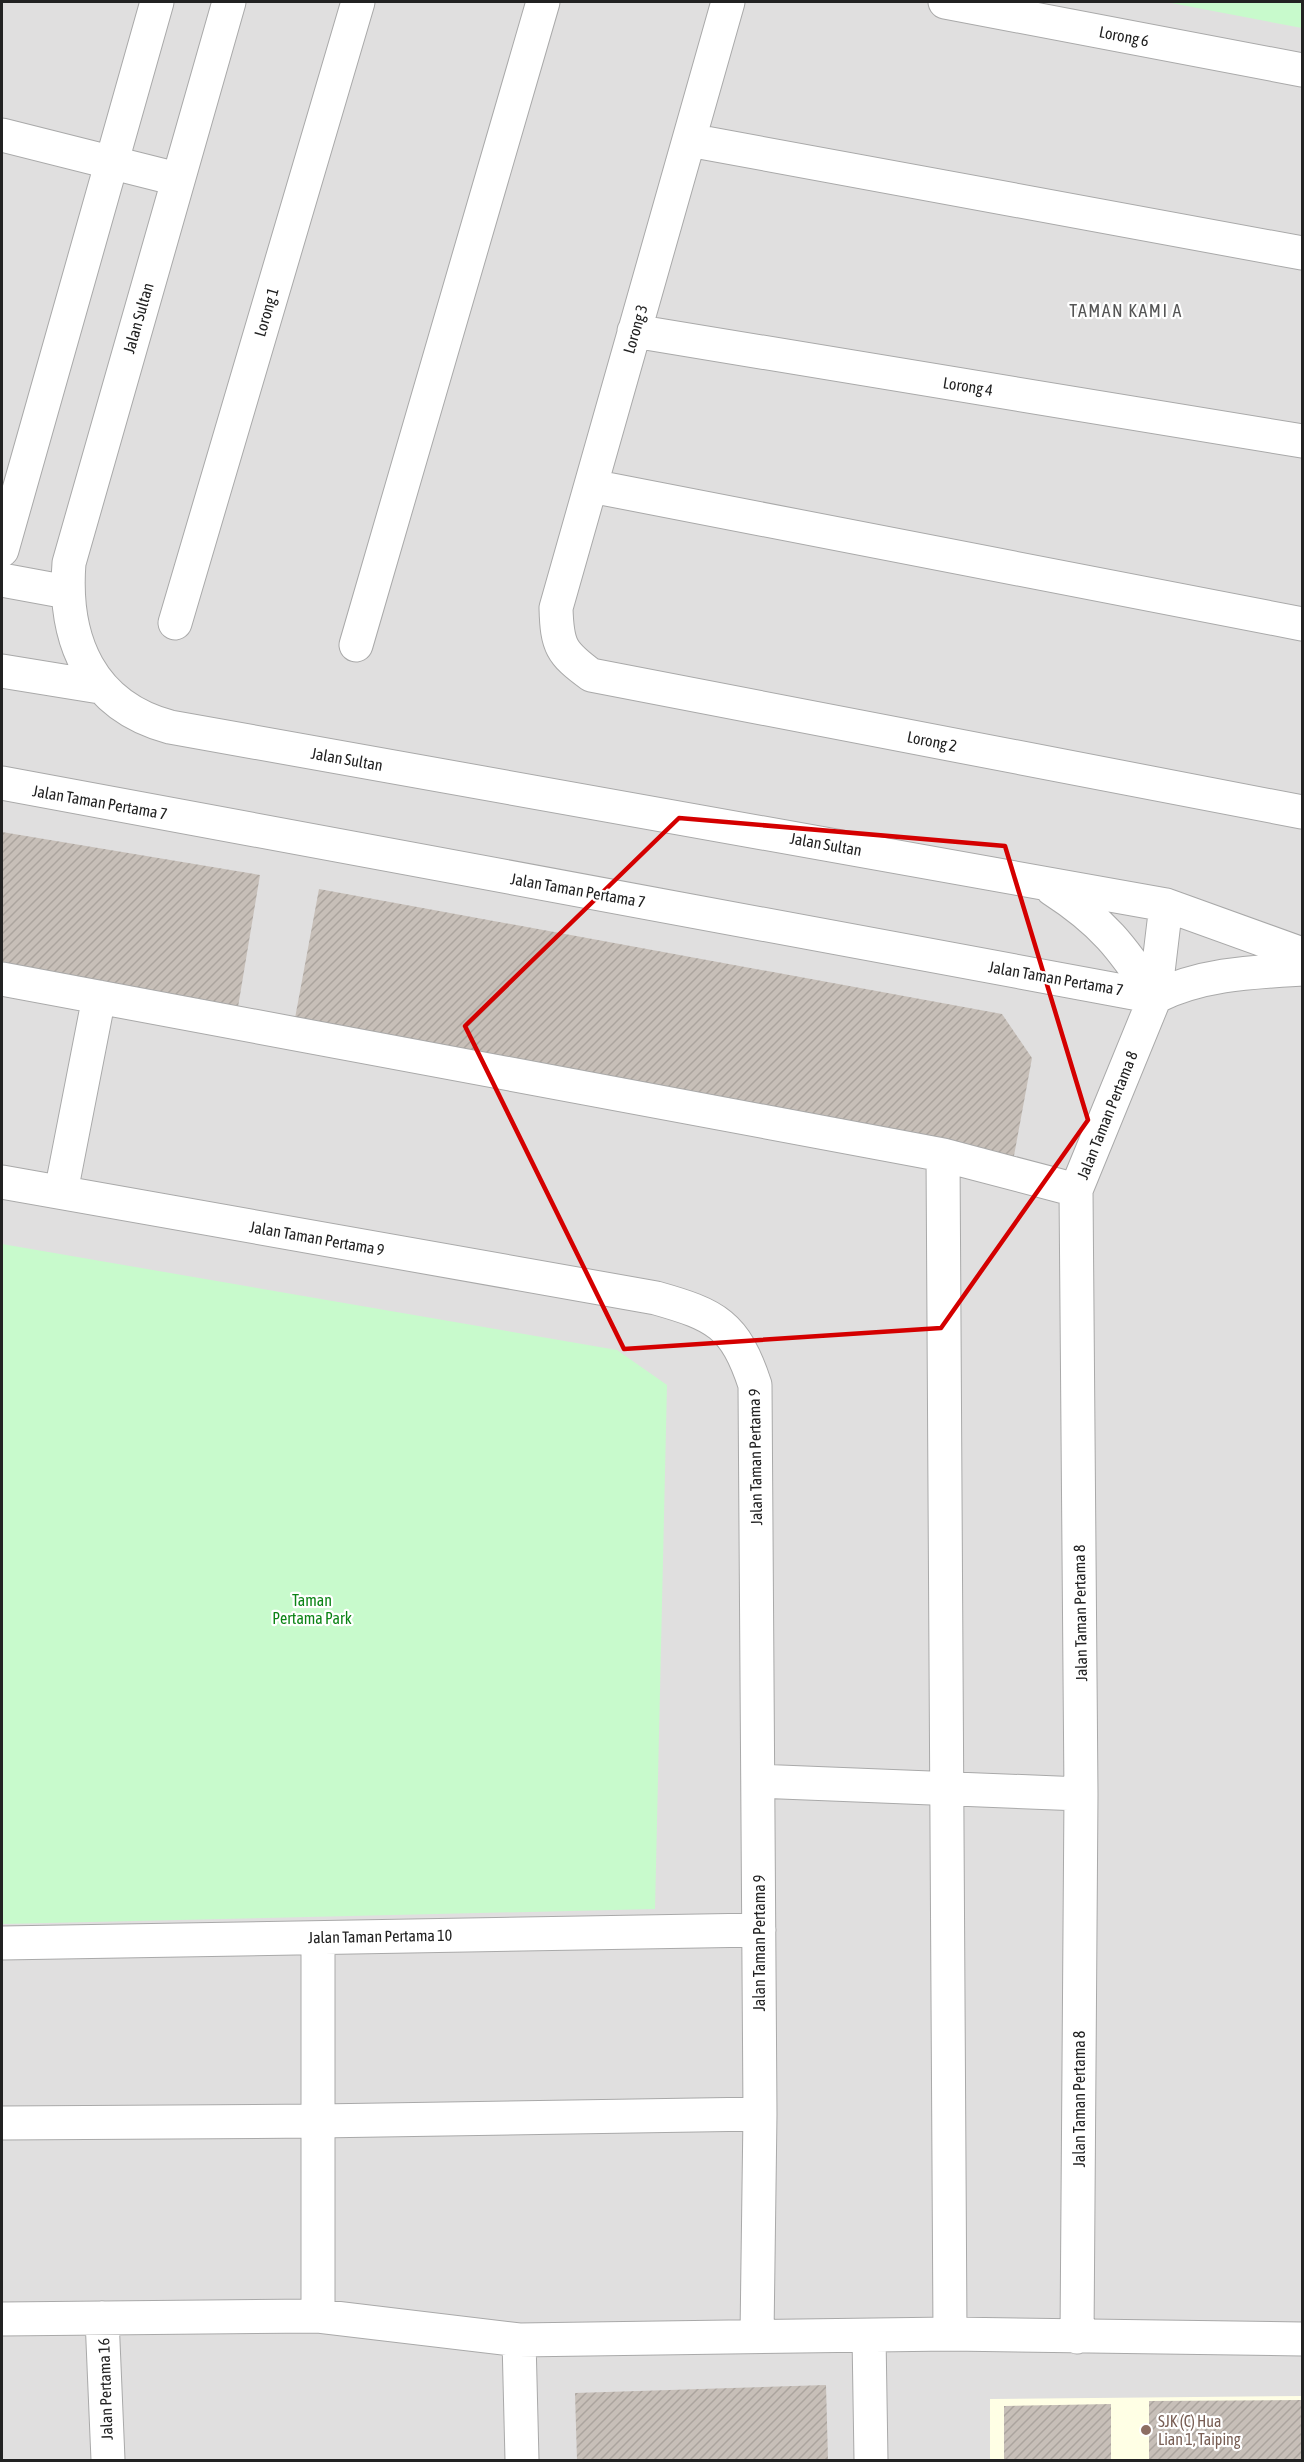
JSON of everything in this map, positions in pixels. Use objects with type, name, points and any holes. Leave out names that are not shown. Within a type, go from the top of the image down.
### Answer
[{"type":"street","points":[[2,550],[157,2]]},
{"type":"street","name":"Jalan Sultan","points":[[229,2],[69,563],[67,592],[73,631],[84,662],[100,687],[130,711],[148,721],[170,727],[1166,905],[1302,954]]},
{"type":"street","name":"Lorong 1","points":[[175,623],[358,2]]},
{"type":"street","points":[[356,645],[543,2]]},
{"type":"street","name":"Lorong 3","points":[[566,657],[556,632],[556,608],[728,2]]},
{"type":"street","name":"Lorong 6","points":[[945,2],[1302,70]]},
{"type":"street","points":[[2,135],[177,179]]},
{"type":"street","points":[[689,140],[1302,253]]},
{"type":"street","name":"Lorong 4","points":[[634,331],[1302,441]]},
{"type":"street","points":[[591,486],[1302,624]]},
{"type":"street","points":[[2,580],[67,592]]},
{"type":"street","name":"Lorong 2","points":[[566,657],[591,675],[1302,812]]},
{"type":"street","points":[[2,671],[100,687]]},
{"type":"street","name":"Jalan Taman Pertama 7","points":[[2,783],[1155,997]]},
{"type":"street","points":[[1043,883],[1102,925],[1128,956],[1155,997],[1181,984],[1254,972],[1302,969]]},
{"type":"street","name":"Jalan Taman Pertama 8","points":[[1077,2337],[1082,1794],[1076,1190],[1155,997],[1166,905]]},
{"type":"street","points":[[2,979],[943,1155],[1076,1190]]},
{"type":"street","points":[[61,1192],[99,997]]},
{"type":"street","points":[[943,1155],[950,2334]]},
{"type":"street","name":"Jalan Taman Pertama 9","points":[[2,1182],[656,1298],[691,1308],[724,1325],[744,1352],[755,1385],[760,2114],[757,2335]]},
{"type":"street","points":[[758,1781],[1082,1794]]},
{"type":"street","name":"Jalan Taman Pertama 10","points":[[2,1943],[759,1930]]},
{"type":"street","points":[[318,1938],[318,2316]]},
{"type":"street","points":[[2,2123],[760,2114]]},
{"type":"street","points":[[2,2319],[318,2316],[519,2340],[950,2334],[1302,2339]]},
{"type":"street","name":"Jalan Pertama 16","points":[[102,2318],[108,2460]]},
{"type":"street","points":[[869,2336],[871,2460]]},
{"type":"street","points":[[519,2340],[522,2460]]},
{"type":"highlighted area","points":[[679,818],[1005,846],[1088,1120],[941,1328],[624,1349],[465,1026]]},
{"type":"shaded area","points":[[2,2],[1302,2],[1302,2460],[2,2460]]},
{"type":"shaded area","name":"SJK (C) Hua Lian 1, Taiping","points":[[1302,2396],[1302,2460],[990,2460],[990,2399]]},
{"type":"green space","points":[[1166,2],[1302,2],[1302,28]]},
{"type":"green space","name":"Taman Pertama Park","points":[[2,1244],[617,1350],[667,1385],[655,1909],[2,1924]]},
{"type":"building","points":[[2,832],[260,875],[237,1013],[2,973]]},
{"type":"building","points":[[319,889],[1002,1014],[1032,1058],[1013,1161],[293,1029]]},
{"type":"building","points":[[826,2385],[828,2460],[577,2460],[575,2393]]},
{"type":"building","points":[[1302,2400],[1302,2460],[1149,2460],[1149,2401]]},
{"type":"building","points":[[1111,2404],[1111,2460],[1004,2460],[1004,2406]]},
{"type":"place","name":"SJK (C) Hua Lian 1, Taiping","points":[[1146,2430]]},
{"type":"district","name":"TAMAN KAMI A","points":[[1126,311]]}]
